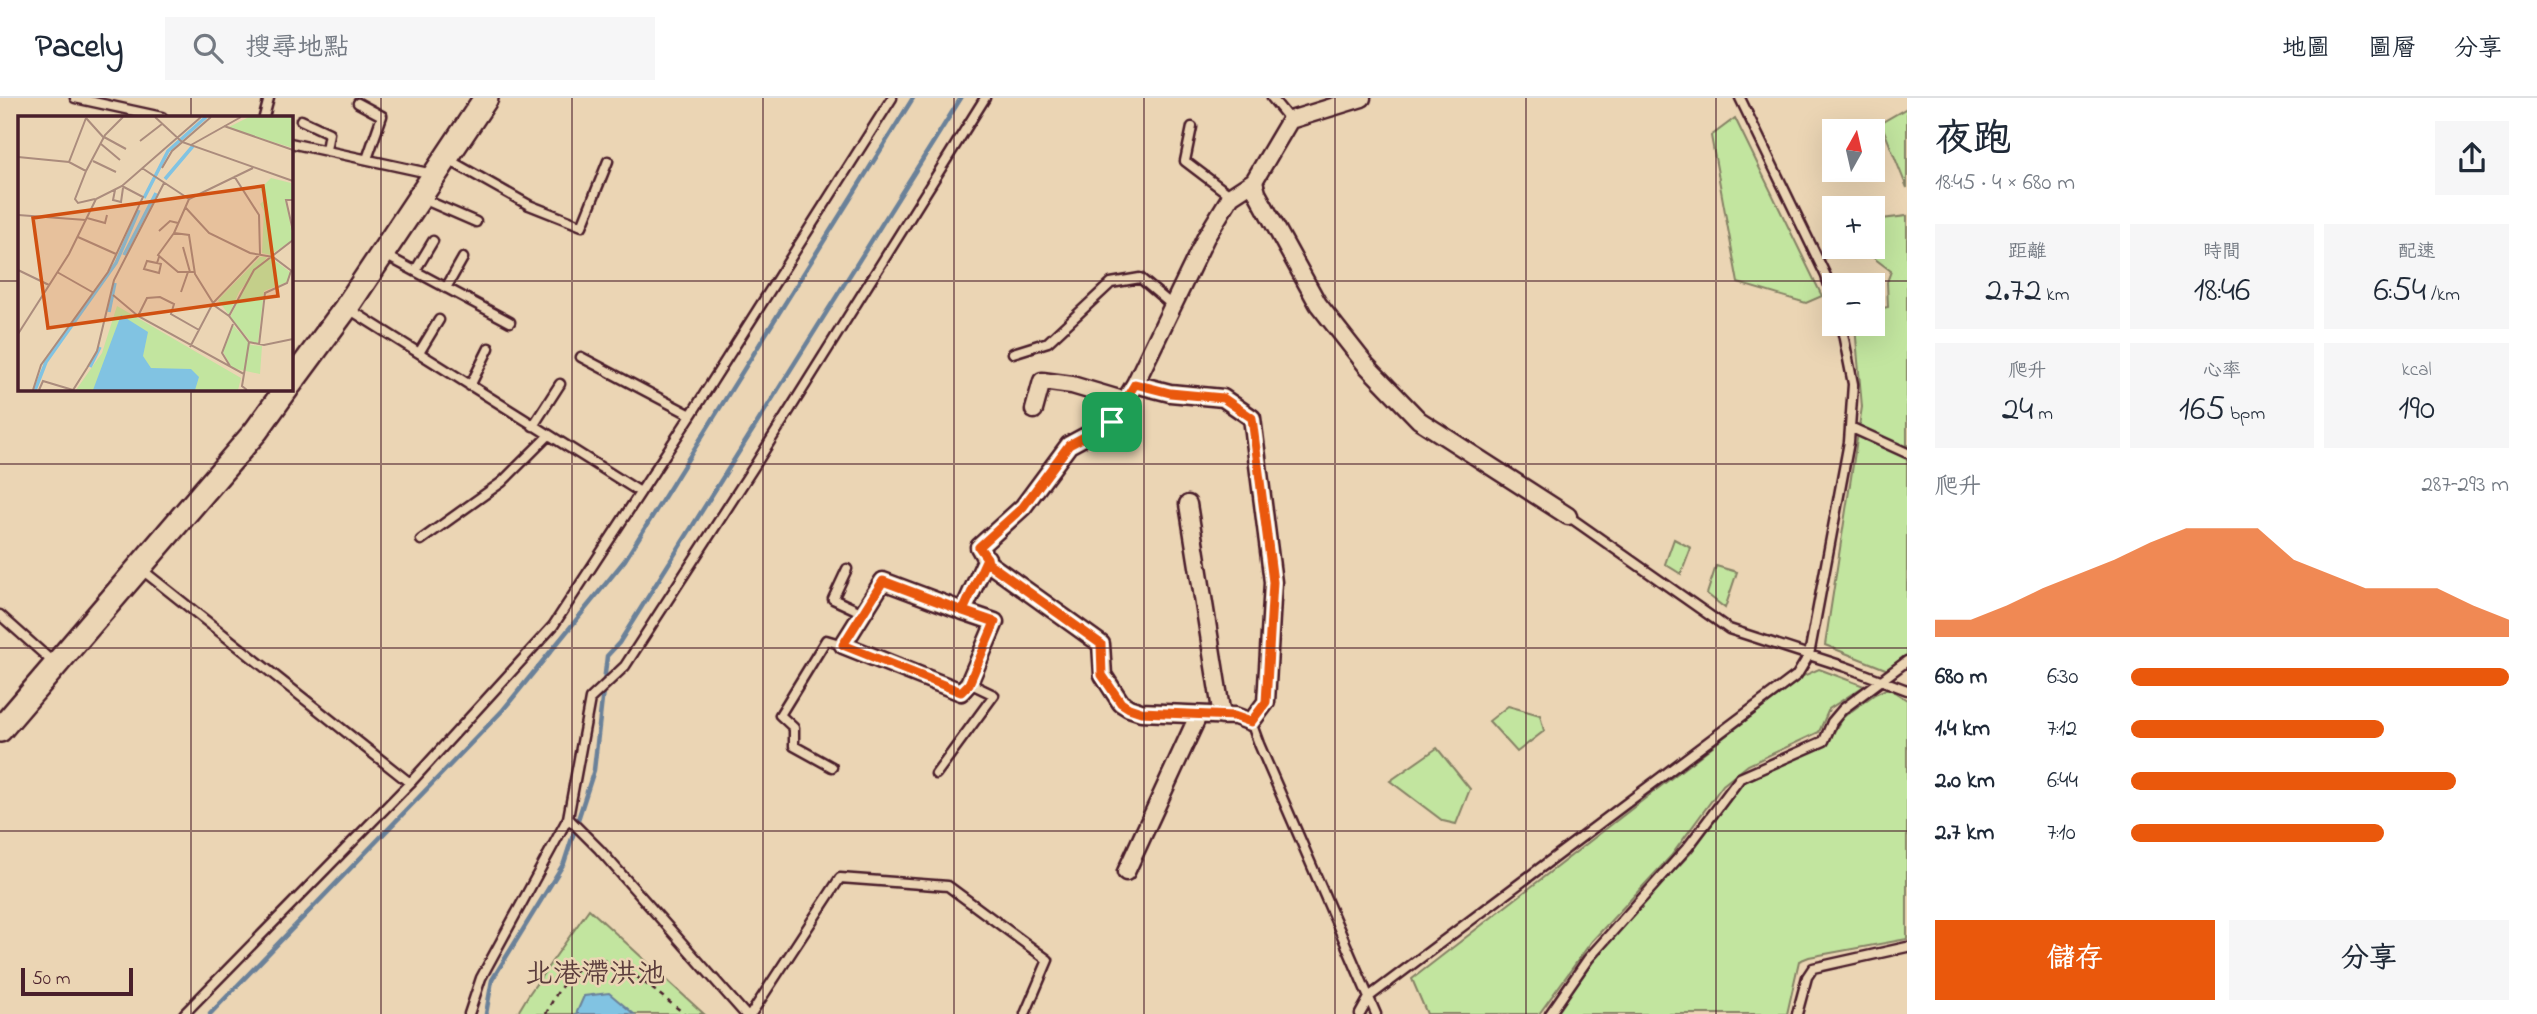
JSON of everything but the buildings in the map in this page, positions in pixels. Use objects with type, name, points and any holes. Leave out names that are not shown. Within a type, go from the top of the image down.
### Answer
[{"type":"street","points":[[292,381],[346,308],[485,98]]},
{"type":"street","points":[[1135,384],[1170,393],[1223,398],[1252,418],[1273,582],[1266,702],[1251,722],[1234,716],[1141,712],[1121,703],[1102,675],[1101,644],[988,563],[979,547],[1023,507],[1069,445],[1112,422],[1135,384],[1206,237],[1231,196],[1254,181],[1290,120],[1362,98]]},
{"type":"street","points":[[1254,181],[1257,192],[1318,304],[1366,365],[1419,420],[1568,516]]},
{"type":"street","points":[[1034,410],[1042,381],[1072,385],[1126,401]]},
{"type":"street","points":[[0,730],[256,431],[286,390]]},
{"type":"street","points":[[1188,504],[1222,716]]},
{"type":"street","points":[[963,611],[987,558]]},
{"type":"street","points":[[883,581],[963,611],[995,622],[969,684],[961,692],[843,645],[883,581]]},
{"type":"street","points":[[1126,872],[1198,716]]},
{"type":"lane","points":[[75,98],[157,116]]},
{"type":"lane","points":[[264,116],[269,98]]},
{"type":"lane","points":[[184,1014],[410,783],[553,626],[691,415],[892,98]]},
{"type":"lane","points":[[469,1014],[481,978],[568,818],[590,699],[625,666],[764,451],[985,98]]},
{"type":"lane","points":[[1272,98],[1290,120]]},
{"type":"lane","points":[[1740,98],[1825,273]]},
{"type":"lane","points":[[358,103],[382,116],[367,159]]},
{"type":"lane","points":[[301,120],[329,133],[326,150]]},
{"type":"lane","points":[[1192,127],[1185,161],[1231,196]]},
{"type":"lane","points":[[292,143],[367,159],[441,166],[582,226],[608,161]]},
{"type":"lane","points":[[420,198],[476,222]]},
{"type":"lane","points":[[415,271],[433,241]]},
{"type":"lane","points":[[382,253],[510,322]]},
{"type":"lane","points":[[446,288],[463,258]]},
{"type":"lane","points":[[1013,353],[1048,342],[1111,283],[1140,278],[1173,306]]},
{"type":"lane","points":[[346,308],[640,492]]},
{"type":"lane","points":[[419,353],[439,320]]},
{"type":"lane","points":[[1360,1014],[1370,996],[1797,675],[1810,655],[1850,427],[1853,384],[1843,336]]},
{"type":"lane","points":[[470,386],[489,348]]},
{"type":"lane","points":[[581,357],[691,415]]},
{"type":"lane","points":[[533,426],[560,384]]},
{"type":"lane","points":[[1850,427],[1907,453]]},
{"type":"lane","points":[[421,540],[502,482],[548,436]]},
{"type":"lane","points":[[1568,516],[1729,629],[1907,690]]},
{"type":"lane","points":[[139,567],[410,783]]},
{"type":"lane","points":[[847,569],[833,599],[863,612]]},
{"type":"lane","points":[[0,615],[55,665]]},
{"type":"lane","points":[[832,767],[794,746],[794,728],[780,715],[826,640],[843,645]]},
{"type":"lane","points":[[1550,1014],[1588,959],[1688,847],[1740,778],[1824,741],[1832,722],[1843,709],[1907,662]]},
{"type":"lane","points":[[936,774],[994,695],[969,684]]},
{"type":"lane","points":[[1251,722],[1376,1014]]},
{"type":"lane","points":[[568,818],[599,849],[744,1014]]},
{"type":"lane","points":[[751,1014],[840,878],[947,886],[959,894],[1048,960],[1025,1014]]},
{"type":"lane","points":[[1797,1014],[1812,968],[1907,947]]},
{"type":"path","points":[[546,1014],[555,994],[571,974],[584,964],[601,961],[619,964],[685,1014]]},
{"type":"green space","points":[[1907,108],[1907,188],[1885,133],[1885,121]]},
{"type":"green space","points":[[1735,118],[1822,296],[1806,303],[1738,283],[1711,136]]},
{"type":"green space","points":[[1907,216],[1907,655],[1888,670],[1825,645],[1862,407],[1856,336],[1885,336],[1887,282],[1891,271],[1875,259],[1885,259],[1885,219]]},
{"type":"green space","points":[[1674,539],[1691,548],[1681,574],[1665,564]]},
{"type":"green space","points":[[1716,566],[1737,572],[1725,608],[1707,594]]},
{"type":"green space","points":[[1819,669],[1864,686],[1829,709],[1819,732],[1748,765],[1723,785],[1671,856],[1592,941],[1539,1014],[1427,1014],[1412,979],[1803,676]]},
{"type":"green space","points":[[1888,688],[1907,700],[1907,939],[1799,961],[1787,1014],[1555,1014],[1612,936],[1690,854],[1743,783],[1828,743],[1842,718]]},
{"type":"green space","points":[[1508,706],[1540,715],[1544,731],[1517,752],[1489,721]]},
{"type":"green space","points":[[1437,748],[1470,789],[1456,824],[1443,821],[1390,781]]},
{"type":"green space","name":"北港滯洪池","points":[[589,909],[704,1014],[517,1014]]},
{"type":"water","points":[[609,993],[634,1014],[576,1014],[584,996]]},
{"type":"waterway","points":[[210,1014],[503,710],[625,560],[913,98]]},
{"type":"waterway","points":[[486,1014],[492,980],[564,863],[594,770],[607,656],[619,643],[961,98]]},
{"type":"route","points":[[1112,422],[1069,445],[1023,507],[979,547],[987,558],[963,611],[883,581],[843,645],[961,692],[969,684],[995,622],[963,611],[987,558],[988,563],[1101,644],[1102,675],[1121,703],[1129,708],[1141,712],[1234,716],[1251,722],[1266,702],[1273,582],[1252,418],[1223,398],[1170,393],[1135,384],[1112,422]]}]
